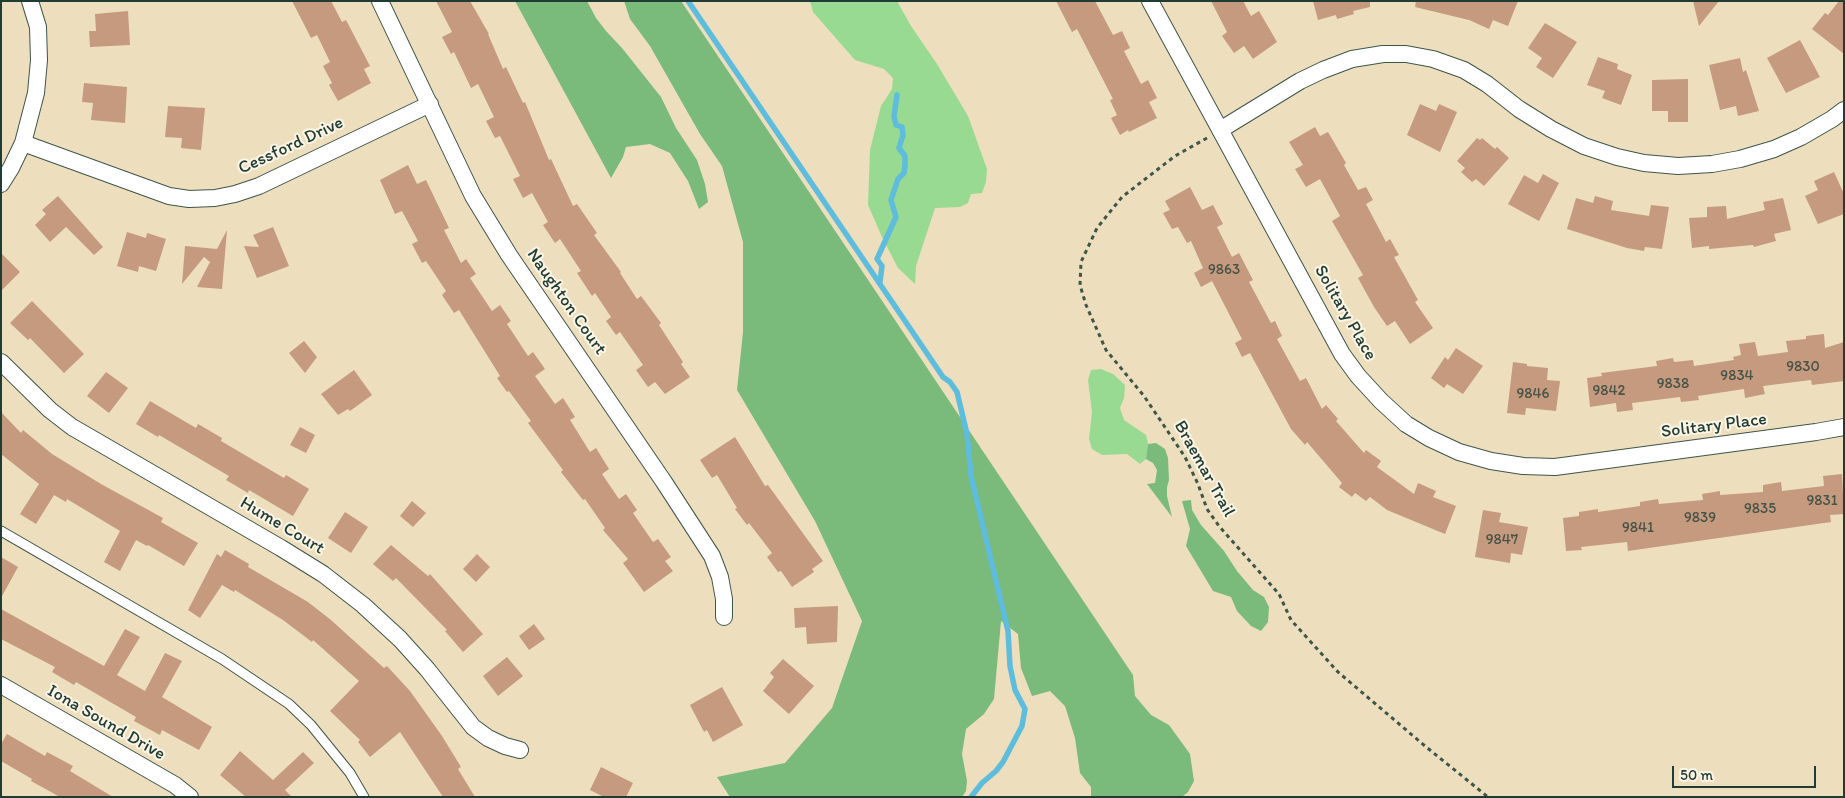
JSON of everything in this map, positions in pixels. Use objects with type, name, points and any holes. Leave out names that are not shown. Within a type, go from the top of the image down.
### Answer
[{"type":"street","points":[[1,184],[23,143],[29,126],[36,93],[39,60],[38,27],[30,1]]},
{"type":"street","name":"Naughton Court","points":[[380,1],[473,196],[509,255],[664,482],[712,556],[720,577],[724,599],[724,618]]},
{"type":"street","name":"Solitary Place","points":[[1150,1],[1342,354],[1381,402],[1406,424],[1429,438],[1459,452],[1490,461],[1523,466],[1555,467],[1844,427]]},
{"type":"street","points":[[1220,130],[1300,81],[1323,70],[1352,59],[1383,54],[1406,54],[1433,58],[1464,70],[1551,129],[1584,146],[1617,157],[1644,163],[1678,166],[1712,164],[1740,159],[1774,149],[1801,137],[1844,110]]},
{"type":"street","name":"Cessford Drive","points":[[23,143],[169,196],[189,199],[214,198],[235,194],[259,186],[430,104]]},
{"type":"street","name":"Hume Court","points":[[1,362],[50,410],[72,427],[323,574],[363,605],[400,639],[427,669],[473,727],[488,738],[505,746],[520,750]]},
{"type":"street","name":"Iona Sound Drive","points":[[1,685],[190,797]]},
{"type":"lane","points":[[1,530],[222,659],[289,704],[311,725],[350,774],[364,797]]},
{"type":"path","name":"Braemar Trail","points":[[1220,130],[1175,156],[1122,198],[1097,228],[1081,262],[1080,285],[1086,305],[1106,350],[1144,396],[1185,457],[1207,509],[1219,526],[1279,594],[1291,620],[1338,672],[1488,797]]},
{"type":"green space","points":[[515,1],[587,1],[606,31],[661,97],[676,128],[697,160],[705,184],[708,202],[699,209],[688,181],[670,153],[650,144],[626,147],[623,157],[611,178]]},
{"type":"green space","points":[[624,1],[681,1],[1133,675],[1135,696],[1151,715],[1169,725],[1190,754],[1194,781],[1188,792],[1182,797],[1091,797],[1091,787],[1080,773],[1075,738],[1065,706],[1050,691],[1032,696],[1021,668],[1018,634],[1001,621],[994,699],[984,714],[966,729],[962,754],[967,781],[966,791],[962,797],[730,797],[717,777],[785,763],[832,708],[862,621],[815,521],[737,390],[743,332],[743,242],[722,166],[700,134],[650,46],[630,19]]},
{"type":"green space","points":[[810,1],[897,1],[968,116],[987,169],[986,182],[982,193],[971,194],[968,203],[960,207],[935,208],[916,266],[915,284],[898,268],[868,205],[870,150],[881,106],[892,89],[893,78],[884,69],[855,60],[813,12]]},
{"type":"green space","points":[[1101,369],[1113,374],[1125,385],[1124,398],[1120,408],[1124,420],[1146,435],[1148,444],[1146,459],[1140,464],[1127,454],[1102,455],[1092,449],[1089,439],[1092,412],[1088,380],[1091,370]]},
{"type":"green space","points":[[1156,443],[1165,449],[1168,458],[1169,480],[1167,496],[1172,517],[1147,484],[1155,483],[1157,470],[1153,463],[1146,459],[1148,444]]},
{"type":"green space","points":[[1191,500],[1192,510],[1201,525],[1224,551],[1237,571],[1253,590],[1264,597],[1269,607],[1268,622],[1261,631],[1251,626],[1237,611],[1231,597],[1213,591],[1186,546],[1190,529],[1182,501]]},
{"type":"building","points":[[292,1],[331,1],[342,22],[346,20],[370,66],[364,69],[371,83],[338,101],[329,85],[332,83],[323,66],[330,62],[317,35],[311,38]]},
{"type":"building","points":[[436,1],[470,1],[489,34],[503,69],[506,67],[523,103],[525,102],[549,160],[551,159],[573,206],[577,204],[597,233],[594,235],[621,272],[637,299],[641,296],[661,323],[659,325],[683,362],[681,364],[690,377],[665,394],[655,382],[648,387],[636,370],[643,365],[620,332],[616,335],[606,321],[611,317],[595,293],[592,296],[577,273],[581,271],[560,239],[555,243],[543,225],[548,222],[532,193],[523,198],[513,179],[520,176],[500,136],[495,138],[486,121],[494,117],[478,84],[471,88],[454,52],[451,54],[442,37],[452,32]]},
{"type":"building","points":[[1056,1],[1095,1],[1113,35],[1122,31],[1130,48],[1124,51],[1141,84],[1148,80],[1157,98],[1149,102],[1157,118],[1120,135],[1111,118],[1117,115],[1110,100],[1113,99],[1077,29],[1072,32]]},
{"type":"building","points":[[1211,1],[1243,1],[1251,16],[1259,11],[1277,42],[1253,59],[1244,46],[1234,53],[1222,36],[1227,32]]},
{"type":"building","points":[[1313,1],[1370,1],[1370,7],[1353,11],[1354,14],[1337,19],[1336,15],[1318,20]]},
{"type":"building","points":[[1416,1],[1518,1],[1508,26],[1493,20],[1489,29],[1469,20],[1415,7]]},
{"type":"building","points":[[1693,1],[1719,1],[1699,26]]},
{"type":"building","points":[[1839,1],[1844,1],[1844,54],[1812,29],[1825,13],[1828,15]]},
{"type":"building","points":[[128,11],[130,45],[90,47],[89,31],[96,31],[95,14]]},
{"type":"building","points":[[1545,23],[1577,42],[1553,78],[1536,67],[1542,58],[1528,48]]},
{"type":"building","points":[[1800,40],[1820,77],[1786,93],[1767,58]]},
{"type":"building","points":[[1598,57],[1618,64],[1617,69],[1632,75],[1621,105],[1602,98],[1605,91],[1587,85]]},
{"type":"building","points":[[1740,58],[1743,72],[1746,70],[1759,111],[1738,116],[1736,106],[1720,110],[1709,65]]},
{"type":"building","points":[[1688,79],[1688,122],[1668,122],[1668,111],[1652,111],[1652,80]]},
{"type":"building","points":[[84,83],[127,87],[125,123],[91,120],[93,103],[82,102]]},
{"type":"building","points":[[1420,104],[1436,111],[1439,104],[1457,112],[1440,152],[1407,135]]},
{"type":"building","points":[[168,106],[205,108],[201,150],[181,148],[182,138],[165,137]]},
{"type":"building","points":[[1315,127],[1320,136],[1328,132],[1346,163],[1344,165],[1358,190],[1366,187],[1373,200],[1366,204],[1386,242],[1390,239],[1399,255],[1394,257],[1418,300],[1415,302],[1433,328],[1410,344],[1395,321],[1387,326],[1358,278],[1363,275],[1332,221],[1340,216],[1320,179],[1306,187],[1295,169],[1303,165],[1289,142]]},
{"type":"building","points":[[1477,138],[1480,140],[1482,138],[1495,149],[1497,147],[1509,158],[1484,186],[1476,179],[1472,182],[1461,172],[1465,168],[1457,161]]},
{"type":"building","points":[[408,165],[417,184],[426,180],[449,228],[444,230],[461,263],[466,259],[476,274],[470,278],[492,311],[500,305],[511,321],[507,324],[528,356],[533,352],[545,369],[535,376],[555,404],[563,398],[575,417],[570,420],[590,452],[596,448],[609,469],[602,474],[619,499],[626,494],[637,510],[633,513],[653,542],[658,539],[671,557],[665,561],[673,571],[644,592],[623,563],[628,559],[603,530],[605,528],[585,499],[583,500],[561,472],[563,470],[528,423],[531,421],[497,378],[500,376],[459,310],[454,313],[442,295],[446,291],[426,261],[422,263],[412,244],[418,241],[402,211],[395,214],[380,180]]},
{"type":"building","points":[[1834,172],[1844,194],[1844,214],[1818,224],[1805,196],[1818,190],[1814,181]]},
{"type":"building","points":[[1543,174],[1559,183],[1539,221],[1508,204],[1524,175],[1538,183]]},
{"type":"building","points":[[1190,187],[1202,210],[1213,205],[1223,224],[1217,227],[1232,257],[1239,253],[1253,280],[1249,282],[1271,323],[1275,321],[1282,336],[1277,339],[1300,381],[1306,378],[1322,409],[1326,405],[1338,419],[1336,421],[1364,453],[1366,450],[1381,461],[1377,467],[1414,494],[1418,483],[1436,491],[1433,497],[1456,506],[1445,534],[1387,510],[1370,497],[1366,501],[1355,493],[1352,497],[1339,487],[1342,483],[1307,442],[1305,445],[1291,429],[1250,353],[1242,357],[1235,343],[1242,339],[1212,281],[1201,287],[1194,273],[1203,268],[1191,241],[1187,243],[1178,227],[1172,229],[1163,213],[1170,210],[1165,201]]},
{"type":"building","points":[[58,196],[103,247],[94,255],[66,227],[50,242],[35,225],[46,214],[42,210]]},
{"type":"building","points":[[1595,196],[1613,201],[1611,210],[1649,216],[1651,205],[1669,207],[1662,249],[1645,247],[1644,251],[1627,248],[1567,229],[1576,198],[1593,203]]},
{"type":"building","points":[[1783,198],[1791,230],[1774,234],[1776,241],[1754,247],[1753,245],[1709,249],[1709,246],[1692,248],[1689,218],[1707,217],[1707,207],[1726,206],[1727,219],[1765,210],[1763,202]]},
{"type":"building","points":[[273,227],[289,266],[257,278],[244,246],[259,247],[253,235]]},
{"type":"building","points":[[227,230],[222,289],[197,287],[210,262],[204,257],[182,284],[185,246],[217,249]]},
{"type":"building","points":[[127,232],[146,238],[147,233],[166,239],[156,271],[139,266],[138,272],[117,266]]},
{"type":"building","points":[[1,253],[20,272],[1,291]]},
{"type":"building","points":[[32,301],[84,354],[64,373],[30,338],[28,340],[10,323]]},
{"type":"building","points":[[1824,334],[1825,348],[1844,342],[1844,381],[1812,385],[1811,380],[1763,386],[1765,394],[1745,398],[1744,389],[1698,396],[1699,400],[1681,402],[1680,397],[1632,403],[1633,410],[1617,412],[1616,403],[1590,407],[1587,378],[1602,376],[1601,373],[1657,366],[1656,361],[1673,358],[1674,362],[1693,360],[1694,366],[1734,360],[1733,357],[1741,355],[1739,344],[1755,342],[1758,356],[1788,352],[1786,341],[1806,339],[1806,336]]},
{"type":"building","points":[[304,341],[317,357],[305,373],[289,353]]},
{"type":"building","points":[[1456,348],[1483,366],[1463,394],[1447,384],[1444,388],[1431,378],[1445,357],[1448,360]]},
{"type":"building","points":[[1513,362],[1527,364],[1527,366],[1548,368],[1547,380],[1560,381],[1556,411],[1526,408],[1525,415],[1507,413]]},
{"type":"building","points":[[354,370],[372,395],[350,411],[348,409],[338,415],[321,394]]},
{"type":"building","points":[[106,372],[128,388],[109,413],[87,396]]},
{"type":"building","points":[[150,401],[196,428],[198,424],[222,438],[221,441],[284,478],[286,475],[309,489],[293,516],[249,490],[248,493],[226,480],[229,476],[159,435],[158,437],[136,424]]},
{"type":"building","points":[[1,412],[21,433],[23,430],[52,454],[101,484],[163,518],[161,522],[198,543],[184,566],[136,540],[120,571],[104,562],[120,531],[67,499],[66,502],[54,495],[36,524],[20,514],[39,484],[1,454]]},
{"type":"building","points":[[300,427],[315,435],[306,453],[290,445]]},
{"type":"building","points":[[735,437],[765,486],[768,485],[823,561],[812,569],[814,572],[792,587],[781,571],[778,572],[767,557],[772,553],[749,523],[747,525],[735,509],[737,508],[717,475],[712,478],[700,460]]},
{"type":"building","points":[[1842,474],[1844,514],[1830,515],[1831,522],[1628,551],[1627,542],[1581,547],[1582,550],[1566,551],[1563,518],[1579,516],[1579,512],[1598,509],[1598,512],[1640,506],[1640,502],[1658,499],[1659,504],[1703,500],[1702,494],[1720,491],[1720,495],[1763,492],[1763,485],[1781,482],[1782,491],[1824,486],[1823,476]]},
{"type":"building","points":[[412,501],[426,513],[413,527],[400,516]]},
{"type":"building","points":[[1483,510],[1501,513],[1499,522],[1528,527],[1522,555],[1511,553],[1510,563],[1475,557]]},
{"type":"building","points":[[345,512],[368,527],[351,553],[328,538]]},
{"type":"building","points":[[391,545],[428,576],[430,574],[483,634],[463,652],[445,631],[447,630],[396,578],[393,581],[373,564]]},
{"type":"building","points":[[225,550],[249,564],[248,567],[308,602],[384,668],[387,666],[410,691],[442,736],[461,767],[458,769],[475,797],[443,797],[400,732],[370,757],[358,742],[360,740],[330,711],[359,681],[313,640],[312,642],[283,620],[235,590],[234,592],[222,585],[200,618],[188,610],[217,554],[221,557]]},
{"type":"building","points":[[477,554],[490,567],[476,582],[463,569]]},
{"type":"building","points":[[1,557],[18,567],[1,598]]},
{"type":"building","points":[[838,606],[837,642],[807,644],[806,627],[795,628],[794,608]]},
{"type":"building","points":[[1,609],[104,666],[125,629],[140,637],[117,675],[145,691],[165,653],[182,661],[162,697],[212,727],[199,750],[162,730],[160,735],[134,721],[136,717],[76,682],[74,685],[52,672],[55,667],[1,639]]},
{"type":"building","points":[[534,624],[545,639],[529,650],[519,636]]},
{"type":"building","points":[[507,657],[523,676],[498,696],[483,676]]},
{"type":"building","points":[[783,659],[814,686],[789,714],[763,691],[774,677],[770,673]]},
{"type":"building","points":[[722,687],[743,725],[713,742],[707,730],[704,732],[690,705]]},
{"type":"building","points":[[7,734],[45,756],[47,752],[73,766],[70,771],[113,797],[60,797],[31,781],[32,779],[1,761],[1,744]]},
{"type":"building","points":[[240,751],[273,780],[303,752],[314,763],[285,790],[292,797],[246,797],[220,775]]},
{"type":"building","points":[[601,767],[633,783],[626,797],[604,797],[590,790]]},
{"type":"waterway","points":[[688,1],[943,377],[950,382],[957,392],[967,434],[971,476],[1008,631],[1010,666],[1015,690],[1025,709],[1022,726],[1003,762],[971,797]]},
{"type":"waterway","points":[[880,282],[882,266],[877,259],[896,217],[891,200],[898,179],[904,173],[905,165],[905,156],[899,148],[903,135],[902,127],[896,125],[894,116],[897,95]]}]
